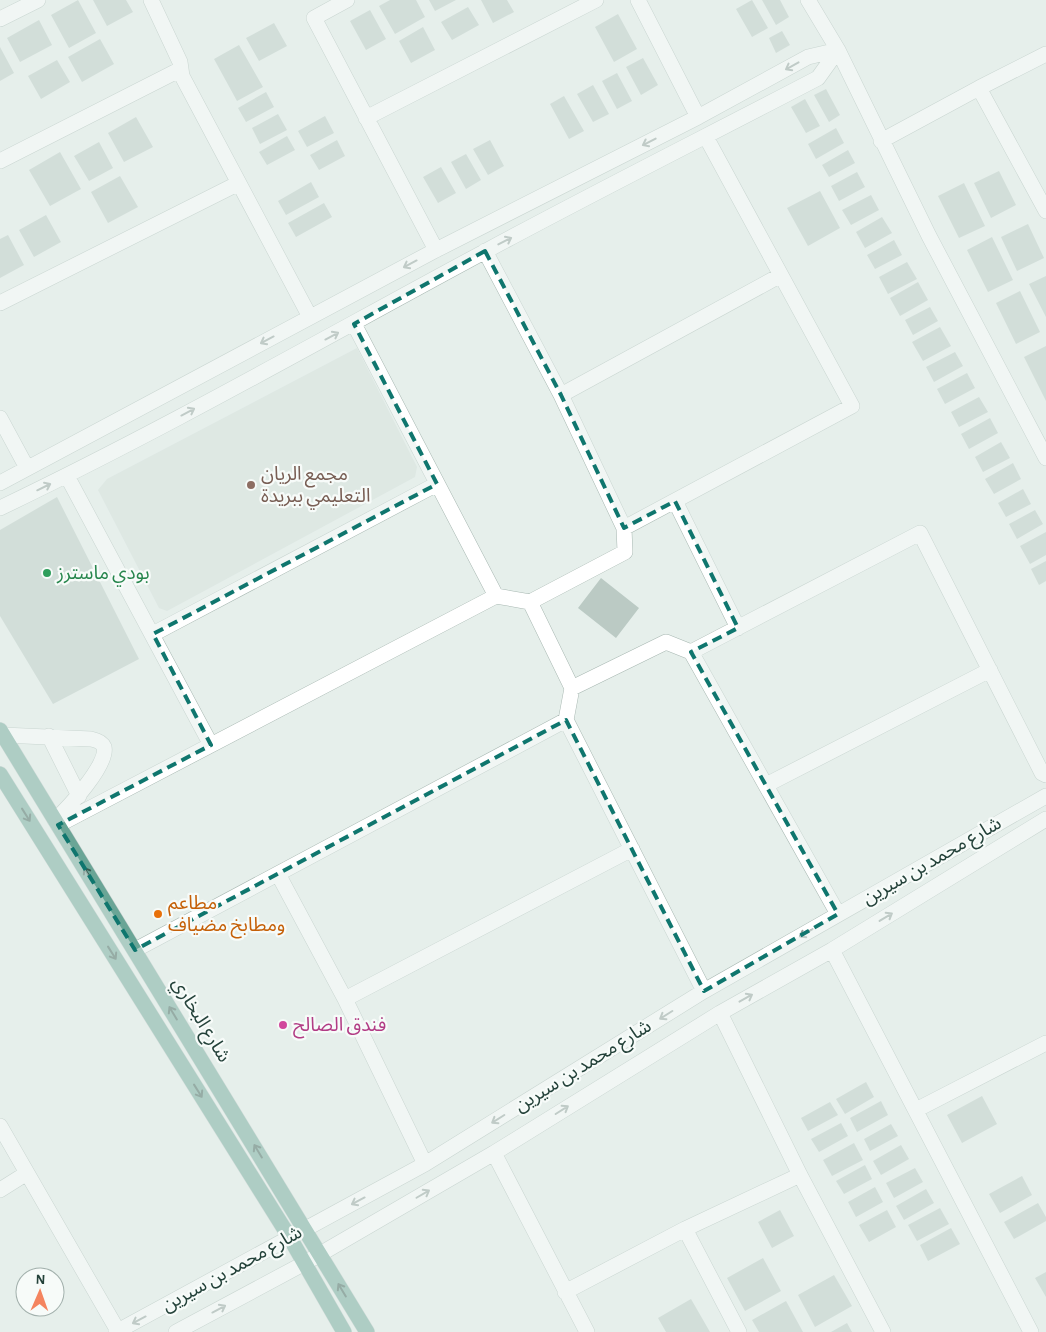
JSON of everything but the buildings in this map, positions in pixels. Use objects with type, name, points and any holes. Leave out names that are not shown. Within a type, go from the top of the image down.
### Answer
[{"type":"main road","name":"شارع البخاري","points":[[2,733],[367,1332]]},
{"type":"main road","points":[[0,774],[290,1238],[303,1264],[344,1332]]},
{"type":"street","points":[[0,19],[38,0]]},
{"type":"street","points":[[151,0],[180,62],[182,76],[310,317]]},
{"type":"street","points":[[347,0],[314,18],[436,250]]},
{"type":"street","points":[[366,118],[596,0]]},
{"type":"street","points":[[638,0],[698,117]]},
{"type":"street","points":[[808,0],[838,50],[929,236],[1046,458]]},
{"type":"street","points":[[0,483],[436,250],[698,117],[808,57],[838,50]]},
{"type":"street","points":[[0,508],[67,476],[354,324],[485,251],[818,78],[838,50]]},
{"type":"street","points":[[881,141],[1046,54]]},
{"type":"street","points":[[0,161],[181,69]]},
{"type":"street","points":[[979,88],[1046,211]]},
{"type":"street","points":[[624,528],[852,406],[706,137]]},
{"type":"street","points":[[0,303],[239,183]]},
{"type":"street","points":[[57,822],[211,745],[496,596],[530,602],[625,552],[624,528],[561,395],[485,251]]},
{"type":"street","points":[[561,395],[781,275]]},
{"type":"street","points":[[354,324],[496,596]]},
{"type":"street","points":[[0,418],[27,468]]},
{"type":"street","points":[[67,476],[211,745]]},
{"type":"street","points":[[153,634],[437,484]]},
{"type":"street","points":[[675,501],[738,628]]},
{"type":"street","points":[[691,652],[920,533],[1042,772],[1046,775]]},
{"type":"street","points":[[530,602],[572,688],[566,720],[704,991]]},
{"type":"street","points":[[572,688],[666,642],[691,652],[838,914]]},
{"type":"street","points":[[766,785],[990,670]]},
{"type":"street","points":[[135,950],[566,720]]},
{"type":"street","points":[[2,733],[91,739],[98,741],[104,747],[103,758],[79,796],[57,822]]},
{"type":"street","points":[[49,736],[79,796]]},
{"type":"street","name":"شارع محمد بن سيرين","points":[[117,1332],[425,1164],[704,991],[1046,796]]},
{"type":"street","name":"شارع محمد بن سيرين","points":[[176,1332],[303,1264],[494,1153],[720,1013],[832,950],[1046,819]]},
{"type":"street","points":[[345,999],[632,849]]},
{"type":"street","points":[[278,874],[345,999],[425,1164]]},
{"type":"street","points":[[832,950],[1032,1332]]},
{"type":"street","points":[[720,1013],[800,1176],[883,1332]]},
{"type":"street","points":[[916,1110],[1046,1044]]},
{"type":"street","points":[[0,1126],[117,1332]]},
{"type":"street","points":[[494,1153],[586,1332]]},
{"type":"street","points":[[0,1190],[27,1173]]},
{"type":"street","points":[[565,1292],[685,1229],[800,1176]]},
{"type":"street","points":[[685,1229],[739,1332]]},
{"type":"highlighted area","points":[[485,251],[561,395],[624,528],[675,501],[738,628],[691,652],[838,914],[704,991],[566,720],[135,950],[58,825],[211,745],[153,634],[437,484],[354,324]]},
{"type":"shaded area","name":"مجمع الريان التعليمي ببريدة","points":[[357,348],[417,467],[415,477],[167,611],[159,608],[98,490],[107,479]]},
{"type":"place","name":"مجمع الريان التعليمي ببريدة","points":[[251,485]]},
{"type":"place","name":"بودي ماسترز","points":[[47,573]]},
{"type":"place","name":"مطاعم ومطابخ مضياف","points":[[158,914]]},
{"type":"place","name":"فندق الصالح","points":[[283,1025]]}]
